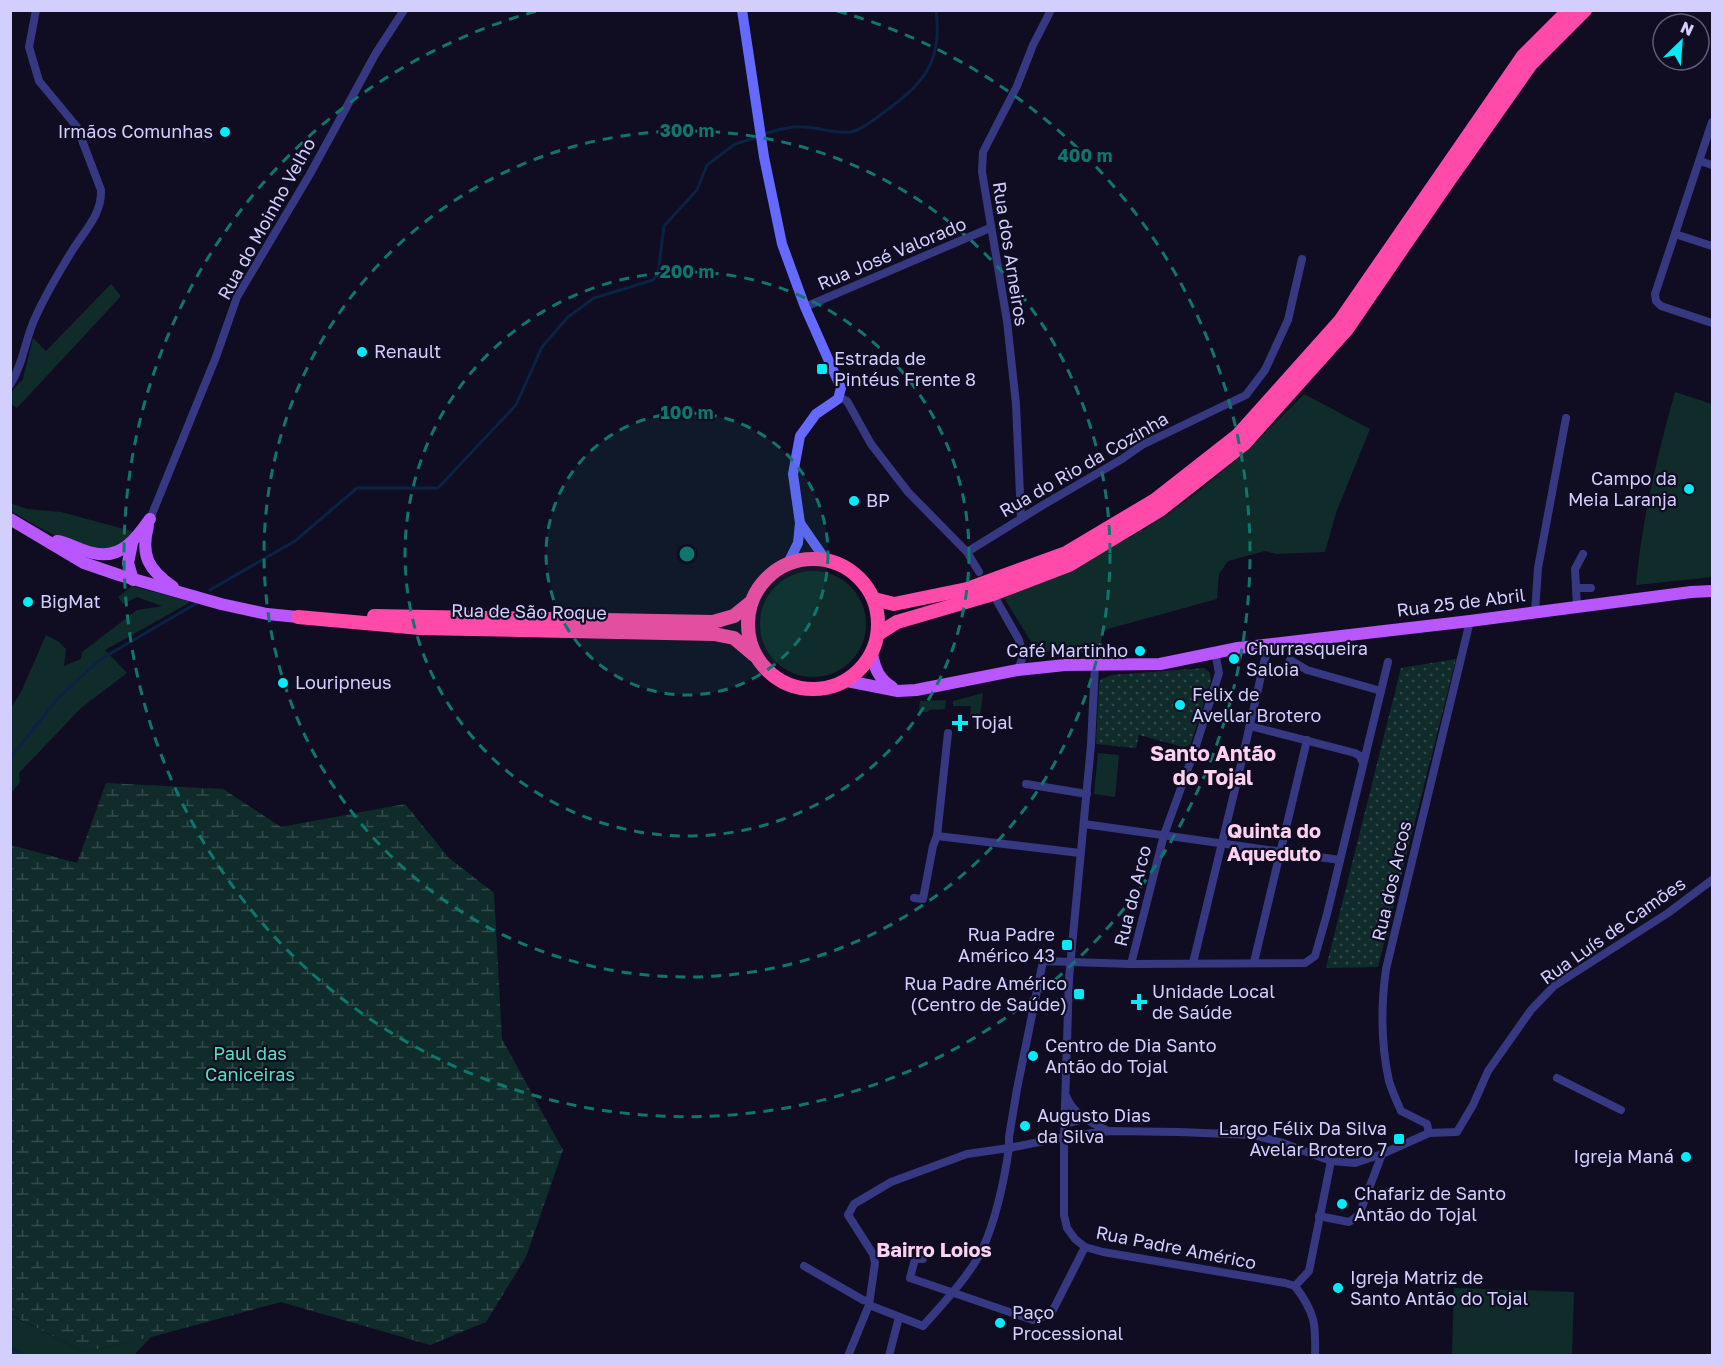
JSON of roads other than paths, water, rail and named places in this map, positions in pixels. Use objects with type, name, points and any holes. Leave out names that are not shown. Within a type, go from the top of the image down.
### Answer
[{"type":"highway","points":[[874,599],[894,604],[967,589],[1066,553],[1155,500],[1238,435],[1340,321],[1523,56],[1569,10]]},
{"type":"highway","points":[[878,634],[897,622],[993,594],[1069,565],[1160,510],[1244,444],[1347,329],[1444,186],[1531,64],[1585,10]]},
{"type":"highway","points":[[825,559],[843,566],[861,580],[874,599],[878,616],[878,634],[872,654],[860,670],[847,681],[824,689],[803,690],[783,683],[767,671],[754,655],[748,638],[747,620],[750,603],[761,583],[778,568],[799,560],[825,559]]},
{"type":"highway","name":"Rua de São Roque","points":[[298,616],[435,616],[713,622],[734,616],[750,603]]},
{"type":"highway","name":"Rua de São Roque","points":[[298,616],[420,628],[714,634],[734,638],[754,655]]},
{"type":"main road","name":"Rua de São Roque","points":[[10,519],[84,563],[133,580],[221,604],[267,614],[298,616]]},
{"type":"main road","points":[[46,540],[62,542],[94,554],[113,554],[132,543],[150,519]]},
{"type":"main road","points":[[150,519],[144,541],[149,564],[160,578],[178,592]]},
{"type":"main road","points":[[132,543],[128,563],[133,580]]},
{"type":"main road","name":"Rua 25 de Abril","points":[[847,681],[898,691],[923,689],[1018,670],[1052,666],[1160,664],[1215,652],[1268,645],[1713,591]]},
{"type":"main road","points":[[872,654],[875,669],[883,682],[898,691]]},
{"type":"street","points":[[10,385],[19,372],[35,318],[72,251],[96,216],[102,201],[101,190],[77,127],[39,81],[33,65],[29,47],[36,10]]},
{"type":"street","name":"Rua do Moinho Velho","points":[[150,519],[216,357],[237,297],[310,174],[376,53],[404,10]]},
{"type":"street","points":[[742,10],[764,157],[782,244],[805,307],[841,391],[840,397],[816,414],[800,436],[793,474],[800,524],[798,543],[787,565]]},
{"type":"street","name":"Rua dos Arneiros","points":[[1021,518],[1016,404],[1007,321],[982,172],[983,153],[1017,86],[1033,45],[1051,10]]},
{"type":"street","points":[[1713,122],[1655,294],[1661,306],[1713,323]]},
{"type":"street","points":[[1700,161],[1713,165]]},
{"type":"street","name":"Rua José Valorado","points":[[805,307],[990,228]]},
{"type":"street","points":[[1675,234],[1713,246]]},
{"type":"street","name":"Rua do Rio da Cozinha","points":[[967,552],[1142,445],[1246,395],[1265,370],[1288,320],[1302,259]]},
{"type":"street","points":[[840,397],[847,401],[871,444],[908,492],[967,552],[979,572]]},
{"type":"street","points":[[1535,612],[1538,568],[1566,418]]},
{"type":"street","points":[[800,524],[825,559]]},
{"type":"street","points":[[1577,606],[1575,569],[1583,554]]},
{"type":"street","points":[[1576,588],[1591,588]]},
{"type":"street","points":[[993,594],[1019,640],[1023,656],[1018,670]]},
{"type":"street","name":"Rua dos Arcos","points":[[1429,1133],[1427,1124],[1401,1112],[1389,1082],[1384,1039],[1383,990],[1386,969],[1470,621]]},
{"type":"street","points":[[1193,963],[1268,645]]},
{"type":"street","name":"Rua do Arco","points":[[1131,964],[1164,835],[1219,674],[1215,652]]},
{"type":"street","points":[[1290,660],[1307,670],[1381,691]]},
{"type":"street","points":[[804,1266],[869,1303],[924,1326],[953,1293],[982,1249],[1003,1190],[1017,1089],[1043,961],[1131,964],[1305,963],[1312,960],[1317,952],[1322,933],[1388,662]]},
{"type":"street","name":"Rua Padre Américo","points":[[1095,665],[1087,794],[1071,963],[1064,1124],[1064,1215],[1067,1228],[1085,1247],[1103,1252],[1295,1286]]},
{"type":"street","points":[[1250,726],[1355,753],[1360,756],[1363,764]]},
{"type":"street","points":[[914,898],[923,899],[937,836],[948,733]]},
{"type":"street","points":[[1254,962],[1307,740]]},
{"type":"street","points":[[1026,784],[1087,794]]},
{"type":"street","points":[[1084,824],[1340,860]]},
{"type":"street","points":[[937,836],[1080,853]]},
{"type":"street","name":"Rua Luís de Camões","points":[[1429,1133],[1457,1132],[1473,1105],[1488,1071],[1531,1010],[1554,986],[1668,913],[1713,880]]},
{"type":"street","points":[[1557,1078],[1621,1110]]},
{"type":"street","points":[[1065,1095],[1070,1105],[1084,1119],[1109,1131]]},
{"type":"street","points":[[1064,1124],[1084,1119]]},
{"type":"street","points":[[848,1356],[869,1303],[876,1263],[873,1254],[848,1215],[854,1204],[891,1182],[967,1154],[1109,1131],[1253,1135],[1280,1142],[1307,1154],[1331,1161],[1355,1163],[1382,1154],[1429,1133]]},
{"type":"street","points":[[1319,1216],[1349,1222],[1359,1215],[1382,1154]]},
{"type":"street","points":[[1315,1356],[1314,1320],[1309,1305],[1295,1286],[1309,1270],[1331,1161]]},
{"type":"street","points":[[924,1259],[915,1259],[910,1278],[1033,1320],[1051,1314],[1085,1247]]},
{"type":"street","points":[[889,1356],[899,1317]]},
{"type":"waterway","points":[[764,134],[800,127],[851,132],[871,122],[909,92],[927,70],[936,44],[936,10]]},
{"type":"waterway","points":[[210,590],[295,541],[357,488],[438,488],[516,405],[542,347],[568,317],[594,298],[653,280],[658,274],[664,226],[697,190],[707,165],[735,144],[758,137]]},
{"type":"waterway","points":[[10,758],[59,697],[101,659],[197,603]]},
{"type":"waterway","points":[[10,1347],[26,1356]]},
{"type":"place","name":"Irmãos Comunhas","points":[[225,132]]},
{"type":"place","name":"Renault","points":[[362,352]]},
{"type":"place","name":"Estrada de Pintéus Frente 8","points":[[822,369]]},
{"type":"place","name":"Campo da Meia Laranja","points":[[1689,489]]},
{"type":"place","name":"BP","points":[[854,501]]},
{"type":"place","name":"BigMat","points":[[28,602]]},
{"type":"place","name":"Café Martinho","points":[[1140,651]]},
{"type":"place","name":"Churrasqueira Saloia","points":[[1234,659]]},
{"type":"place","name":"Louripneus","points":[[283,683]]},
{"type":"place","name":"Felix de Avellar Brotero","points":[[1180,705]]},
{"type":"place","name":"Tojal","points":[[960,723]]},
{"type":"place","name":"Rua Padre Américo 43","points":[[1067,945]]},
{"type":"place","name":"Rua Padre Américo (Centro de Saúde)","points":[[1079,994]]},
{"type":"place","name":"Unidade Local de Saúde","points":[[1139,1002]]},
{"type":"place","name":"Centro de Dia Santo Antão do Tojal","points":[[1033,1056]]},
{"type":"place","name":"Augusto Dias da Silva","points":[[1025,1126]]},
{"type":"place","name":"Largo Félix Da Silva Avelar Brotero 7","points":[[1399,1139]]},
{"type":"place","name":"Igreja Maná","points":[[1686,1157]]},
{"type":"place","name":"Chafariz de Santo Antão do Tojal","points":[[1342,1204]]},
{"type":"place","name":"Igreja Matriz de Santo Antão do Tojal","points":[[1338,1288]]},
{"type":"place","name":"Paço Processional","points":[[1000,1323]]},
{"type":"district","name":"Santo Antão do Tojal","points":[[1213,766]]},
{"type":"district","name":"Quinta do Aqueduto","points":[[1274,842]]},
{"type":"district","name":"Bairro Loios","points":[[934,1250]]},
{"type":"park label","name":"Paul das Caniceiras","points":[[250,1064]]}]
